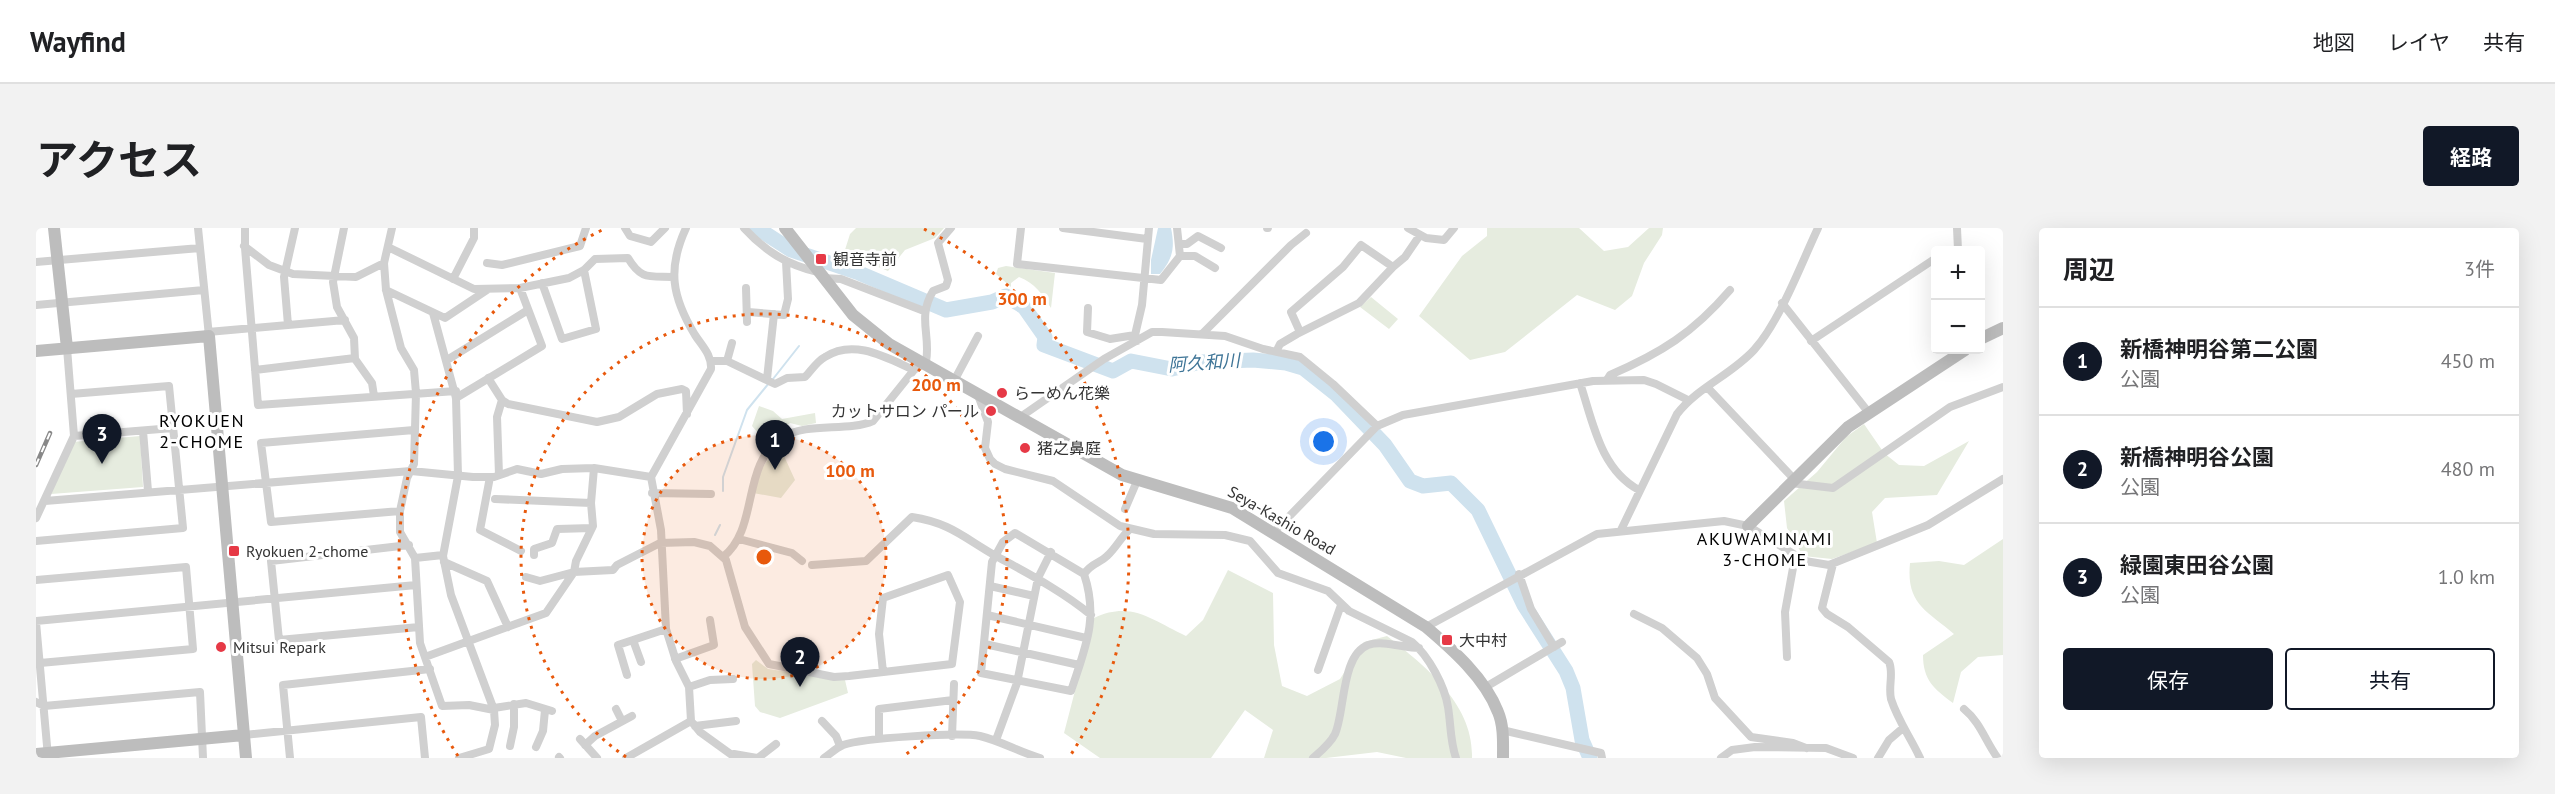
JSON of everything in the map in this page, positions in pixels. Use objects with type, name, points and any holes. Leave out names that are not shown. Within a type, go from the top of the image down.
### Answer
[{"type":"street","points":[[36,518],[74,436],[54,228]]},
{"type":"street","points":[[198,228],[246,758]]},
{"type":"street","points":[[245,228],[244,246],[258,405],[416,393],[456,394],[542,346],[520,288]]},
{"type":"street","points":[[288,326],[285,272],[295,228]]},
{"type":"street","points":[[344,228],[334,276],[337,307],[354,338],[355,358],[372,383],[374,396]]},
{"type":"street","points":[[392,228],[384,263],[386,290],[401,348],[414,370],[416,393],[414,464],[407,478],[400,511],[399,532],[415,558],[419,627],[425,657],[442,706],[469,705],[494,709],[526,703],[549,711],[536,747]]},
{"type":"street","points":[[453,279],[474,238],[474,228]]},
{"type":"street","points":[[487,263],[502,265],[580,246],[586,228]]},
{"type":"street","points":[[628,230],[630,236],[651,242],[665,228]]},
{"type":"street","points":[[686,228],[677,247],[673,277],[679,307],[712,361],[711,369],[687,415],[651,477],[652,493],[661,530],[666,629],[675,659],[689,687],[693,724],[735,756],[757,758],[777,744]]},
{"type":"street","points":[[744,228],[771,253],[786,262],[841,279],[925,310]]},
{"type":"street","name":"Seya-Kashio Road","points":[[785,228],[853,315],[873,334],[918,367],[954,381],[1100,464],[1137,481],[1216,501],[1274,532],[1426,627],[1446,644],[1484,688],[1499,712],[1503,758]]},
{"type":"street","points":[[723,557],[735,548],[756,473],[778,441],[790,433],[873,421],[918,367],[926,362],[928,350],[923,325],[925,310],[931,294],[946,286],[948,280],[938,243],[951,228]]},
{"type":"street","points":[[1021,228],[1017,264],[1161,280],[1179,256],[1180,244],[1177,228]]},
{"type":"street","points":[[1063,228],[1116,231],[1147,239]]},
{"type":"street","points":[[1136,338],[1142,305],[1149,228]]},
{"type":"street","points":[[1409,228],[1420,235],[1444,240],[1454,228]]},
{"type":"street","points":[[1621,530],[1668,430],[1688,400],[1755,350],[1769,330],[1818,228]]},
{"type":"street","points":[[1957,228],[1958,246]]},
{"type":"street","points":[[1202,334],[1291,245],[1306,233]]},
{"type":"street","points":[[1277,350],[1280,344],[1300,332],[1359,303],[1405,257],[1420,235]]},
{"type":"street","points":[[1180,244],[1187,244],[1198,236],[1221,248]]},
{"type":"street","points":[[1300,332],[1291,312],[1342,267],[1361,245],[1393,267]]},
{"type":"street","points":[[244,246],[269,265],[285,272],[356,277],[384,263]]},
{"type":"street","points":[[388,247],[474,289],[520,288],[569,278],[584,270],[595,259],[628,258],[636,272],[642,275],[673,277]]},
{"type":"street","points":[[36,262],[200,248]]},
{"type":"street","points":[[1179,256],[1195,256],[1215,268]]},
{"type":"street","points":[[1811,341],[1931,261]]},
{"type":"street","points":[[748,312],[784,315],[788,299],[786,262]]},
{"type":"street","points":[[542,283],[562,339],[596,329],[584,270]]},
{"type":"street","points":[[386,290],[445,318],[489,288]]},
{"type":"street","points":[[746,288],[747,322]]},
{"type":"street","points":[[36,305],[204,290]]},
{"type":"street","points":[[1607,380],[1610,375],[1648,358],[1694,329],[1730,290]]},
{"type":"street","points":[[1782,303],[1869,413]]},
{"type":"street","points":[[1088,308],[1087,332],[1110,339],[1136,338]]},
{"type":"street","points":[[447,360],[528,310]]},
{"type":"street","points":[[433,313],[456,394],[458,476],[443,559],[451,595],[494,709],[495,725],[489,748],[459,758]]},
{"type":"street","points":[[771,381],[774,314]]},
{"type":"street","points":[[36,351],[345,321]]},
{"type":"street","points":[[1985,337],[2003,328]]},
{"type":"street","points":[[1019,418],[1136,338],[1152,332],[1225,336],[1263,349],[1277,350],[1300,357],[1314,367],[1373,430]]},
{"type":"street","points":[[954,381],[978,336]]},
{"type":"street","points":[[727,361],[732,343]]},
{"type":"street","points":[[712,361],[727,361],[771,381],[805,377],[825,356],[853,350],[872,352],[918,367]]},
{"type":"street","points":[[1748,526],[1848,427],[1957,354]]},
{"type":"street","points":[[255,370],[355,358]]},
{"type":"street","points":[[488,378],[502,400],[597,422],[619,417],[657,394],[682,389],[686,391],[687,415]]},
{"type":"street","points":[[1274,532],[1373,430],[1403,415],[1607,380],[1650,382],[1688,400]]},
{"type":"street","points":[[1580,383],[1607,460],[1618,476],[1639,490]]},
{"type":"street","points":[[36,541],[183,528],[169,386],[71,394]]},
{"type":"street","points":[[1707,387],[1792,481],[1833,488],[1950,407],[2003,387]]},
{"type":"street","points":[[978,395],[988,422],[985,448],[990,459],[1005,469],[1053,481],[1110,521],[1130,529],[1154,534],[1241,537],[1256,547],[1278,573],[1328,591],[1341,605],[1358,617],[1399,635],[1419,648],[1447,704],[1449,731],[1456,758]]},
{"type":"street","points":[[502,400],[497,417],[494,476],[480,530],[521,551]]},
{"type":"street","points":[[74,436],[174,428]]},
{"type":"street","points":[[400,511],[271,522],[261,443],[414,430]]},
{"type":"street","points":[[143,431],[148,491]]},
{"type":"street","points":[[45,501],[411,471],[458,476],[494,476],[517,469],[541,474],[562,469],[594,468],[651,477]]},
{"type":"street","points":[[425,657],[550,611],[566,581],[574,572],[576,561],[592,528],[591,503],[594,468]]},
{"type":"street","points":[[1426,627],[1514,577],[1598,534],[1708,521],[1748,526],[1796,557],[1819,566],[1833,564],[1928,525],[2003,479]]},
{"type":"street","points":[[1125,509],[1137,481]]},
{"type":"street","points":[[652,493],[711,494]]},
{"type":"street","points":[[495,500],[591,503]]},
{"type":"street","points":[[812,566],[866,561],[912,517],[938,522],[976,541],[995,555],[1038,578],[1092,615]]},
{"type":"street","points":[[534,555],[534,549],[552,543],[557,529],[592,528]]},
{"type":"street","points":[[1084,574],[1092,563],[1107,556],[1119,538],[1130,529]]},
{"type":"street","points":[[1016,532],[1084,574],[1091,595],[1092,615],[1071,691],[981,672],[995,555],[1003,542],[1016,532]]},
{"type":"street","points":[[739,539],[792,553],[802,561]]},
{"type":"street","points":[[526,577],[540,581],[574,572],[613,570],[618,565],[660,543],[694,542],[710,546],[723,557],[730,570],[746,627],[769,664],[840,677],[952,664],[960,602],[948,575],[883,598],[879,634],[883,672]]},
{"type":"street","points":[[409,545],[271,561],[279,640],[419,627]]},
{"type":"street","points":[[996,740],[1024,652],[1038,578],[1051,552]]},
{"type":"street","points":[[1787,657],[1785,612],[1796,557]]},
{"type":"street","points":[[415,558],[443,559],[487,581],[508,627]]},
{"type":"street","points":[[1833,564],[1822,608],[1889,662],[1892,668],[1889,682],[1891,697],[1903,728],[1920,758]]},
{"type":"street","points":[[36,580],[186,567],[193,649],[40,663]]},
{"type":"street","points":[[1484,688],[1558,644],[1531,609],[1514,577]]},
{"type":"street","points":[[416,585],[36,622],[40,663],[40,704],[44,755],[421,717],[425,758]]},
{"type":"street","points":[[990,586],[1034,596]]},
{"type":"street","points":[[1318,670],[1341,605]]},
{"type":"street","points":[[1634,614],[1662,628],[1697,658],[1707,674],[1715,698],[1751,737],[1793,743],[1806,748]]},
{"type":"street","points":[[987,615],[1086,638]]},
{"type":"street","points":[[675,659],[714,645],[710,620]]},
{"type":"street","points":[[627,675],[618,645],[666,629]]},
{"type":"street","points":[[633,640],[641,662]]},
{"type":"street","points":[[985,644],[1079,665]]},
{"type":"street","points":[[1313,758],[1336,733],[1352,662],[1362,649],[1369,645],[1381,644],[1419,648]]},
{"type":"street","points":[[290,758],[283,685],[430,669]]},
{"type":"street","points":[[689,687],[710,680],[733,679]]},
{"type":"street","points":[[952,736],[954,684]]},
{"type":"street","points":[[40,704],[200,692],[203,758]]},
{"type":"street","points":[[879,738],[879,709],[953,700]]},
{"type":"street","points":[[510,746],[514,727],[514,704]]},
{"type":"street","points":[[616,709],[622,721]]},
{"type":"street","points":[[1964,709],[1978,720],[1986,741],[1998,757]]},
{"type":"street","points":[[597,758],[583,742],[632,716]]},
{"type":"street","points":[[626,758],[693,724],[736,721]]},
{"type":"street","points":[[822,721],[836,736],[840,746]]},
{"type":"street","points":[[1878,758],[1890,740],[1903,728]]},
{"type":"street","points":[[1502,730],[1595,751],[1601,753],[1602,758]]},
{"type":"street","points":[[824,758],[840,746],[879,738],[952,736],[996,740],[1040,758]]},
{"type":"street","points":[[1721,758],[1732,750],[1755,747],[1836,750],[1853,758]]},
{"type":"shaded area","points":[[856,228],[944,228],[935,238],[905,250],[888,271],[844,253],[850,234]]},
{"type":"shaded area","points":[[1487,228],[1579,228],[1604,251],[1628,247],[1649,228],[1663,228],[1662,235],[1644,263],[1632,296],[1615,310],[1577,295],[1505,352],[1470,360],[1419,316],[1462,256],[1487,236]]},
{"type":"shaded area","points":[[1006,266],[1055,273],[1051,308],[1029,282],[1019,277],[1011,283],[1011,287],[996,274],[998,268]]},
{"type":"shaded area","points":[[1371,297],[1398,319],[1389,329],[1360,307]]},
{"type":"shaded area","points":[[759,406],[773,411],[782,419],[815,413],[816,423],[802,426],[790,423],[772,437],[758,433],[752,426]]},
{"type":"shaded area","points":[[1864,424],[1884,453],[1899,465],[1924,466],[1969,441],[1937,495],[1885,498],[1872,512],[1877,543],[1832,559],[1803,556],[1787,528],[1784,501],[1817,472],[1846,437]]},
{"type":"shaded area","points":[[140,436],[143,487],[51,494],[73,442]]},
{"type":"shaded area","points":[[779,445],[795,480],[781,498],[753,493],[758,473]]},
{"type":"shaded area","points":[[2003,539],[2003,655],[1978,657],[1961,672],[1953,703],[1940,693],[1927,677],[1923,655],[1954,634],[1927,612],[1915,597],[1911,588],[1910,563],[1939,561],[1964,565]]},
{"type":"shaded area","points":[[1228,570],[1273,593],[1274,645],[1282,686],[1307,696],[1340,679],[1364,642],[1387,636],[1417,660],[1456,704],[1465,720],[1472,758],[1406,758],[1377,752],[1326,758],[1264,758],[1273,730],[1245,710],[1211,758],[1100,758],[1064,733],[1094,618],[1120,611],[1131,612],[1152,619],[1186,636],[1203,620]]},
{"type":"shaded area","points":[[756,660],[768,669],[845,680],[848,693],[780,718],[760,712],[755,706],[752,664]]},
{"type":"water","points":[[1158,228],[1171,228],[1173,247],[1168,263],[1160,274],[1151,274],[1151,260]]},
{"type":"waterway","name":"阿久和川","points":[[757,228],[791,250],[859,273],[946,310],[992,302],[1006,296],[1024,307],[1045,337],[1044,345],[1113,371],[1131,361],[1172,369],[1201,362],[1253,360],[1286,363],[1303,368],[1337,395],[1385,445],[1410,481],[1423,486],[1451,483],[1478,510],[1524,605],[1566,671],[1573,688],[1582,740],[1590,758]]},
{"type":"waterway","points":[[773,379],[799,346]]},
{"type":"waterway","points":[[723,491],[723,477],[747,410],[769,383]]},
{"type":"waterway","points":[[715,535],[720,525]]},
{"type":"railway","points":[[36,465],[50,433]]},
{"type":"place","name":"観音寺前","points":[[821,259]]},
{"type":"place","name":"らーめん花樂","points":[[1002,393]]},
{"type":"place","name":"カットサロン パール","points":[[991,411]]},
{"type":"place","name":"猪之鼻庭","points":[[1025,448]]},
{"type":"place","name":"緑園東田谷公園","points":[[102,464]]},
{"type":"place","name":"新橋神明谷第二公園","points":[[775,470]]},
{"type":"place","name":"Ryokuen 2-chome","points":[[234,551]]},
{"type":"place","name":"大中村","points":[[1447,640]]},
{"type":"place","name":"Mitsui Repark","points":[[221,647]]},
{"type":"place","name":"新橋神明谷公園","points":[[800,687]]},
{"type":"district","name":"RYOKUEN 2-CHOME","points":[[202,431]]},
{"type":"district","name":"AKUWAMINAMI 3-CHOME","points":[[1765,549]]}]
